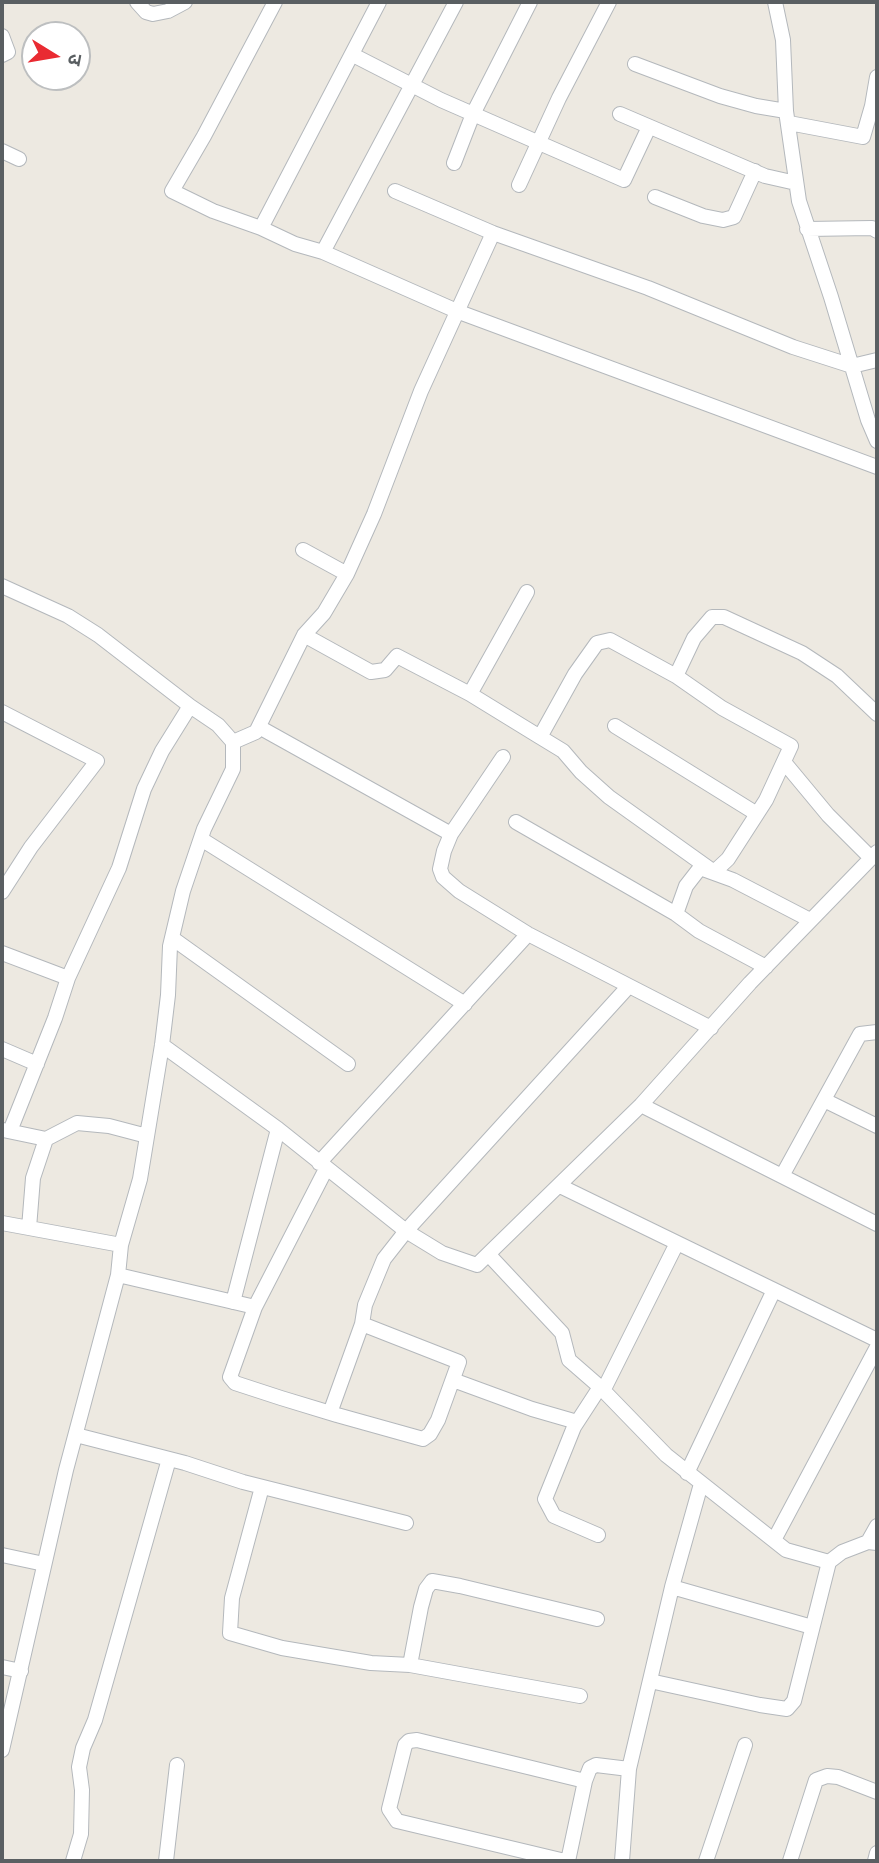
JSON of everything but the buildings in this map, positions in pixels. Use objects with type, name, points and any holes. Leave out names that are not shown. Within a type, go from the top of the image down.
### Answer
[{"type":"street","points":[[138,2],[146,12],[153,14],[168,11],[186,2]]},
{"type":"street","points":[[275,2],[172,191],[213,211],[261,228],[295,244],[323,252],[459,312],[877,467]]},
{"type":"street","points":[[261,228],[379,2]]},
{"type":"street","points":[[323,252],[456,2]]},
{"type":"street","points":[[454,163],[474,114],[530,2]]},
{"type":"street","points":[[519,186],[609,2]]},
{"type":"street","points":[[775,2],[783,40],[787,117],[796,183],[807,229],[831,297],[868,420],[877,440]]},
{"type":"street","points":[[2,36],[8,52],[2,55]]},
{"type":"street","points":[[352,55],[474,114],[624,180],[649,127]]},
{"type":"street","points":[[635,64],[720,96],[863,137],[875,107],[877,77]]},
{"type":"street","points":[[620,114],[755,171],[796,183]]},
{"type":"street","points":[[2,151],[19,159]]},
{"type":"street","points":[[655,197],[704,216],[723,220],[734,217],[755,171]]},
{"type":"street","points":[[395,191],[493,233],[648,288],[793,347],[852,366],[877,360]]},
{"type":"street","points":[[807,229],[877,230]]},
{"type":"street","points":[[233,742],[256,732],[304,635],[324,612],[348,574],[421,391],[493,233]]},
{"type":"street","points":[[303,550],[348,574]]},
{"type":"street","points":[[2,586],[68,616],[98,635],[218,725],[233,742],[233,769],[201,839],[183,891],[172,938],[162,1045],[140,1179],[121,1245],[118,1275],[44,1564],[2,1750]]},
{"type":"street","points":[[470,694],[527,592]]},
{"type":"street","points":[[676,676],[694,638],[712,617],[724,617],[803,653],[837,676],[877,714]]},
{"type":"street","points":[[304,635],[371,671],[386,670],[397,656],[470,694],[563,751],[581,772],[609,797],[686,854],[714,872],[810,920]]},
{"type":"street","points":[[540,737],[575,674],[597,643],[610,640],[676,676],[722,708],[790,746],[757,814],[728,859],[714,872]]},
{"type":"street","points":[[147,1136],[109,1126],[77,1123],[46,1139],[6,1130],[37,1064],[68,978],[119,868],[144,789],[162,751],[190,706]]},
{"type":"street","points":[[2,712],[97,761],[31,847],[2,892]]},
{"type":"street","points":[[615,726],[757,814]]},
{"type":"street","points":[[259,727],[451,834]]},
{"type":"street","points":[[503,757],[451,834],[440,869],[443,877],[459,891],[528,934],[711,1028]]},
{"type":"street","points":[[162,1045],[278,1129],[406,1231],[442,1253],[477,1265],[641,1105],[766,967],[874,855],[828,815],[784,762]]},
{"type":"street","points":[[516,822],[676,914],[699,932],[766,967]]},
{"type":"street","points":[[201,839],[465,1004]]},
{"type":"street","points":[[676,914],[686,886],[700,868],[714,872]]},
{"type":"street","points":[[362,1324],[459,1362],[438,1420],[430,1434],[423,1439],[330,1413],[235,1382],[230,1377],[255,1307],[323,1166],[528,934]]},
{"type":"street","points":[[172,938],[348,1064]]},
{"type":"street","points":[[2,953],[68,978]]},
{"type":"street","points":[[330,1413],[362,1324],[365,1305],[384,1259],[406,1231],[628,987]]},
{"type":"street","points":[[782,1176],[860,1034],[877,1032]]},
{"type":"street","points":[[2,1049],[37,1064]]},
{"type":"street","points":[[824,1100],[877,1126]]},
{"type":"street","points":[[641,1105],[877,1224]]},
{"type":"street","points":[[233,1302],[278,1129]]},
{"type":"street","points":[[29,1228],[33,1178],[46,1139]]},
{"type":"street","points":[[560,1186],[877,1340]]},
{"type":"street","points":[[2,1223],[121,1245]]},
{"type":"street","points":[[598,1535],[554,1516],[545,1499],[577,1422],[601,1389],[677,1243]]},
{"type":"street","points":[[489,1255],[562,1333],[569,1360],[666,1455],[786,1550],[829,1562]]},
{"type":"street","points":[[118,1275],[255,1307]]},
{"type":"street","points":[[687,1473],[774,1290]]},
{"type":"street","points":[[774,1540],[877,1347]]},
{"type":"street","points":[[453,1380],[532,1409],[577,1422]]},
{"type":"street","points":[[76,1435],[262,1487],[406,1523]]},
{"type":"street","points":[[73,1861],[81,1834],[82,1790],[79,1767],[83,1748],[94,1720],[169,1459]]},
{"type":"street","points":[[622,1861],[629,1769],[672,1587],[701,1484]]},
{"type":"street","points":[[262,1487],[232,1598],[230,1633],[282,1648],[371,1663],[410,1664],[580,1696]]},
{"type":"street","points":[[650,1681],[760,1706],[787,1709],[794,1702],[829,1562],[842,1552],[873,1543],[877,1526]]},
{"type":"street","points":[[2,1555],[44,1564]]},
{"type":"street","points":[[410,1664],[424,1598],[432,1581],[597,1619]]},
{"type":"street","points":[[672,1587],[812,1627]]},
{"type":"street","points":[[2,1667],[21,1671]]},
{"type":"street","points":[[585,1781],[417,1740],[409,1741],[405,1745],[389,1810],[397,1821],[567,1861],[590,1768],[596,1765],[629,1769]]},
{"type":"street","points":[[706,1861],[745,1745]]},
{"type":"street","points":[[166,1861],[177,1765]]},
{"type":"street","points":[[790,1861],[816,1780],[827,1776],[838,1777],[877,1792]]},
{"type":"street","points":[[875,1861],[877,1853]]}]
